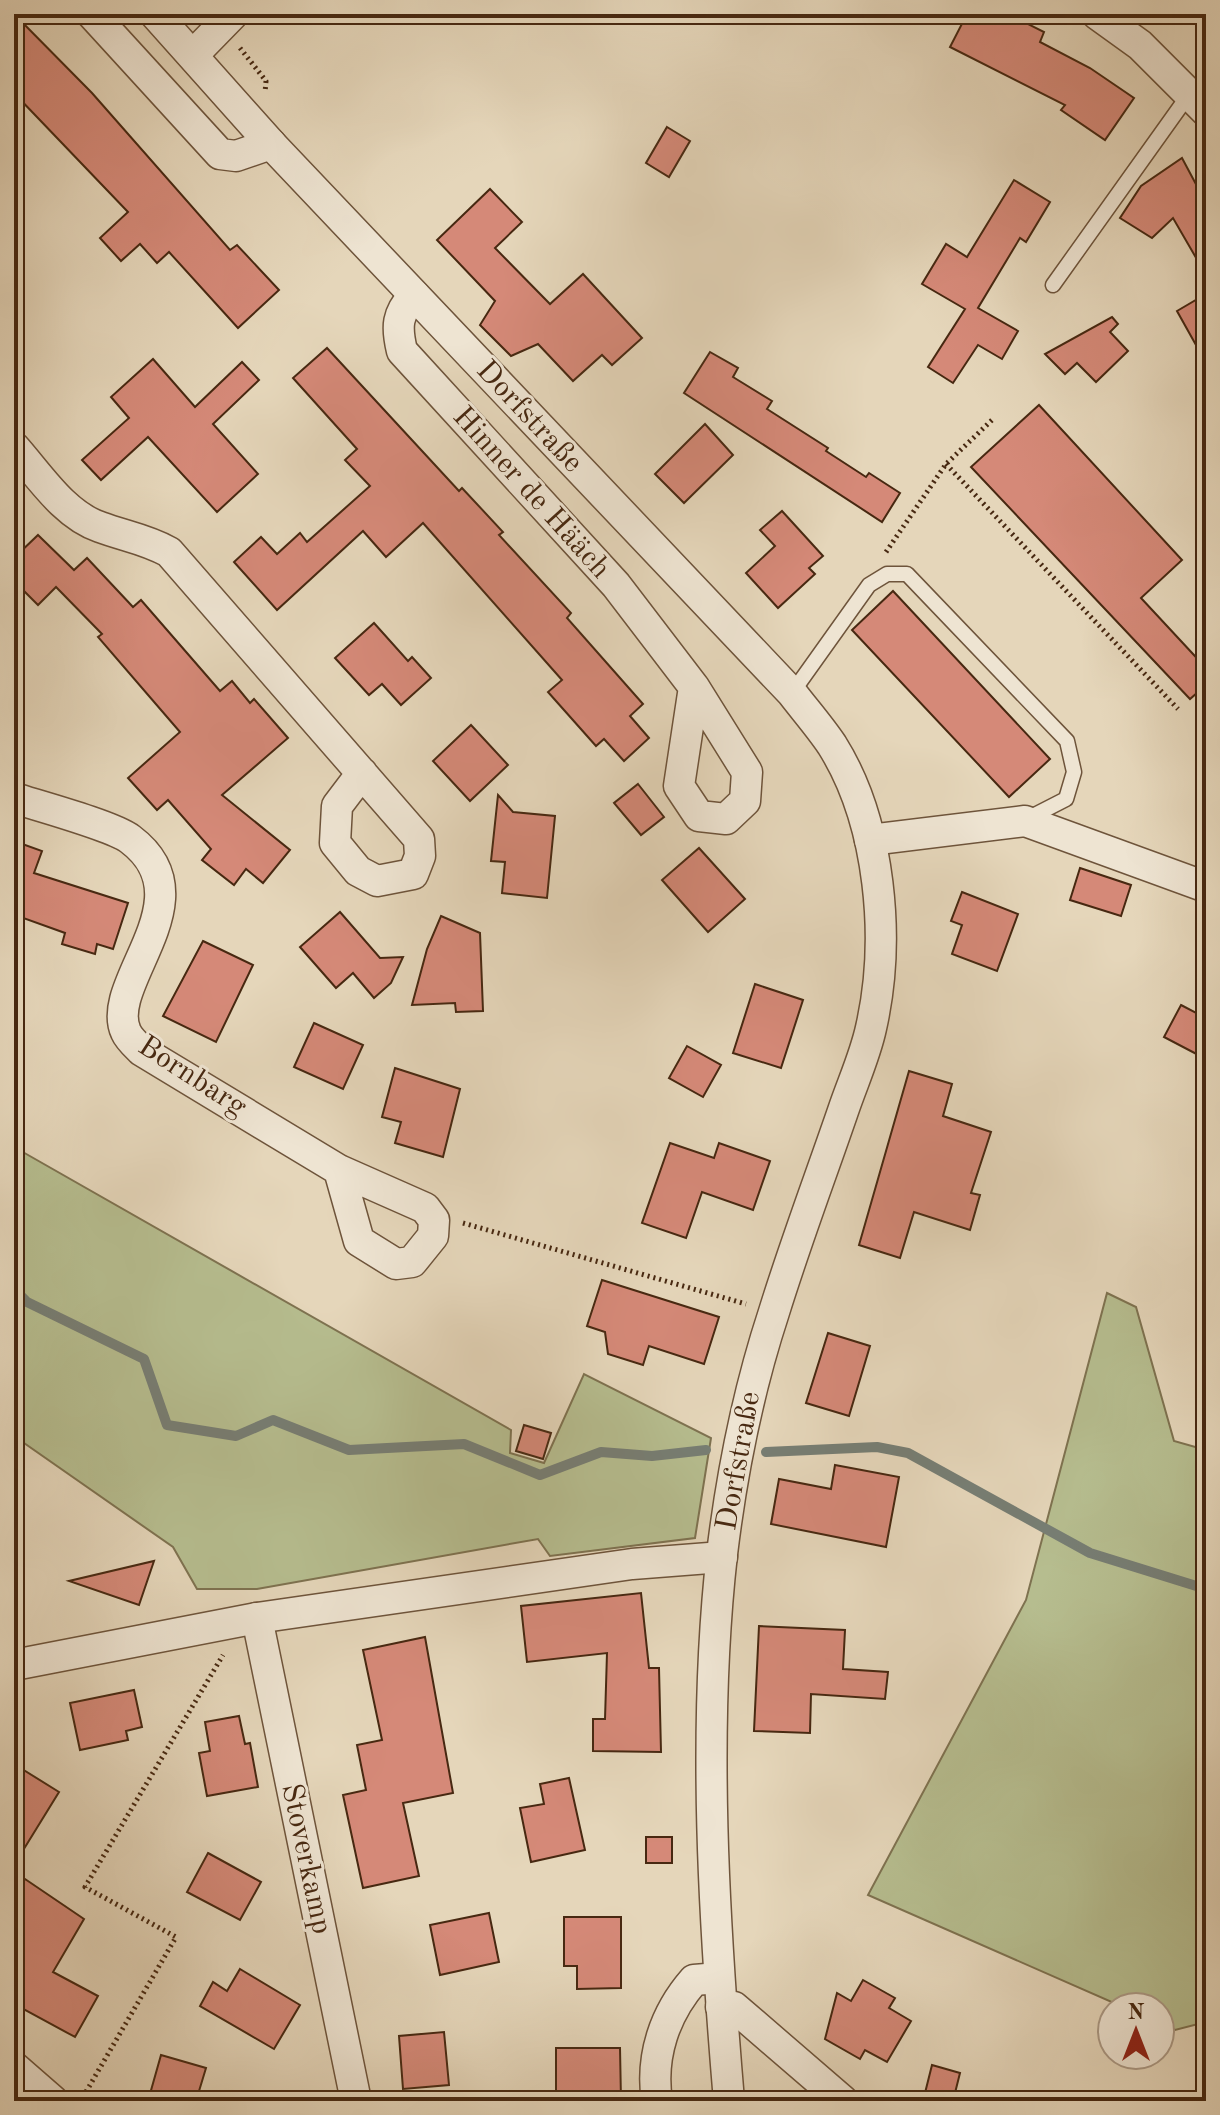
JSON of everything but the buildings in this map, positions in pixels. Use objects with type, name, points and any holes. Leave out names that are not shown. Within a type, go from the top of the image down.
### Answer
[{"type":"street","points":[[92,14],[220,154],[236,156],[271,144]]},
{"type":"street","name":"Dorfstraße","points":[[155,14],[271,144],[792,693],[832,745],[856,792],[870,840],[879,892],[880,945],[871,1028],[774,1311],[744,1412],[722,1557],[713,1795],[711,1988],[729,2101]]},
{"type":"street","points":[[193,55],[233,14]]},
{"type":"street","points":[[1097,14],[1140,45],[1198,102]]},
{"type":"street","name":"Hinner de Hääch","points":[[414,295],[400,310],[397,329],[402,351],[616,585],[694,687]]},
{"type":"street","points":[[14,447],[73,512],[98,527],[146,539],[169,552],[362,773]]},
{"type":"street","name":"Bornbarg","points":[[14,798],[129,837],[152,862],[160,887],[159,913],[124,1010],[125,1032],[142,1051],[339,1170],[425,1208],[434,1220]]},
{"type":"street","points":[[870,840],[1025,821],[1206,887]]},
{"type":"street","points":[[339,1170],[359,1241],[396,1264],[412,1262],[433,1236],[434,1220]]},
{"type":"street","points":[[14,1665],[250,1619],[632,1564],[722,1557]]},
{"type":"street","name":"Stoverkamp","points":[[250,1619],[356,2101]]},
{"type":"street","points":[[657,2101],[656,2054],[674,2003],[711,1988],[843,2101]]},
{"type":"street","points":[[14,2067],[59,2101]]},
{"type":"lane","points":[[1053,285],[1198,102]]},
{"type":"lane","points":[[792,693],[869,585],[887,574],[907,574],[1067,741],[1074,772],[1066,799],[1025,821]]},
{"type":"path","points":[[869,585],[891,543],[946,464],[992,420]]},
{"type":"path","points":[[946,464],[1178,709]]},
{"type":"path","points":[[434,1220],[465,1223],[774,1311]]},
{"type":"path","points":[[59,2101],[176,1937],[85,1887],[250,1619]]},
{"type":"green space","points":[[14,1147],[511,1430],[510,1453],[544,1463],[584,1374],[711,1438],[695,1538],[550,1556],[538,1539],[257,1589],[197,1589],[173,1547],[14,1436]]},
{"type":"green space","points":[[1107,1293],[1136,1307],[1174,1441],[1206,1450],[1206,2022],[1176,2030],[1176,1991],[1096,1991],[1096,1995],[868,1895],[1026,1600]]},
{"type":"waterway","points":[[14,1289],[27,1302],[144,1359],[167,1425],[236,1436],[273,1420],[349,1450],[464,1444],[540,1475],[601,1452],[652,1456],[706,1450]]},
{"type":"waterway","points":[[766,1452],[877,1447],[908,1453],[1090,1553],[1206,1589]]}]
